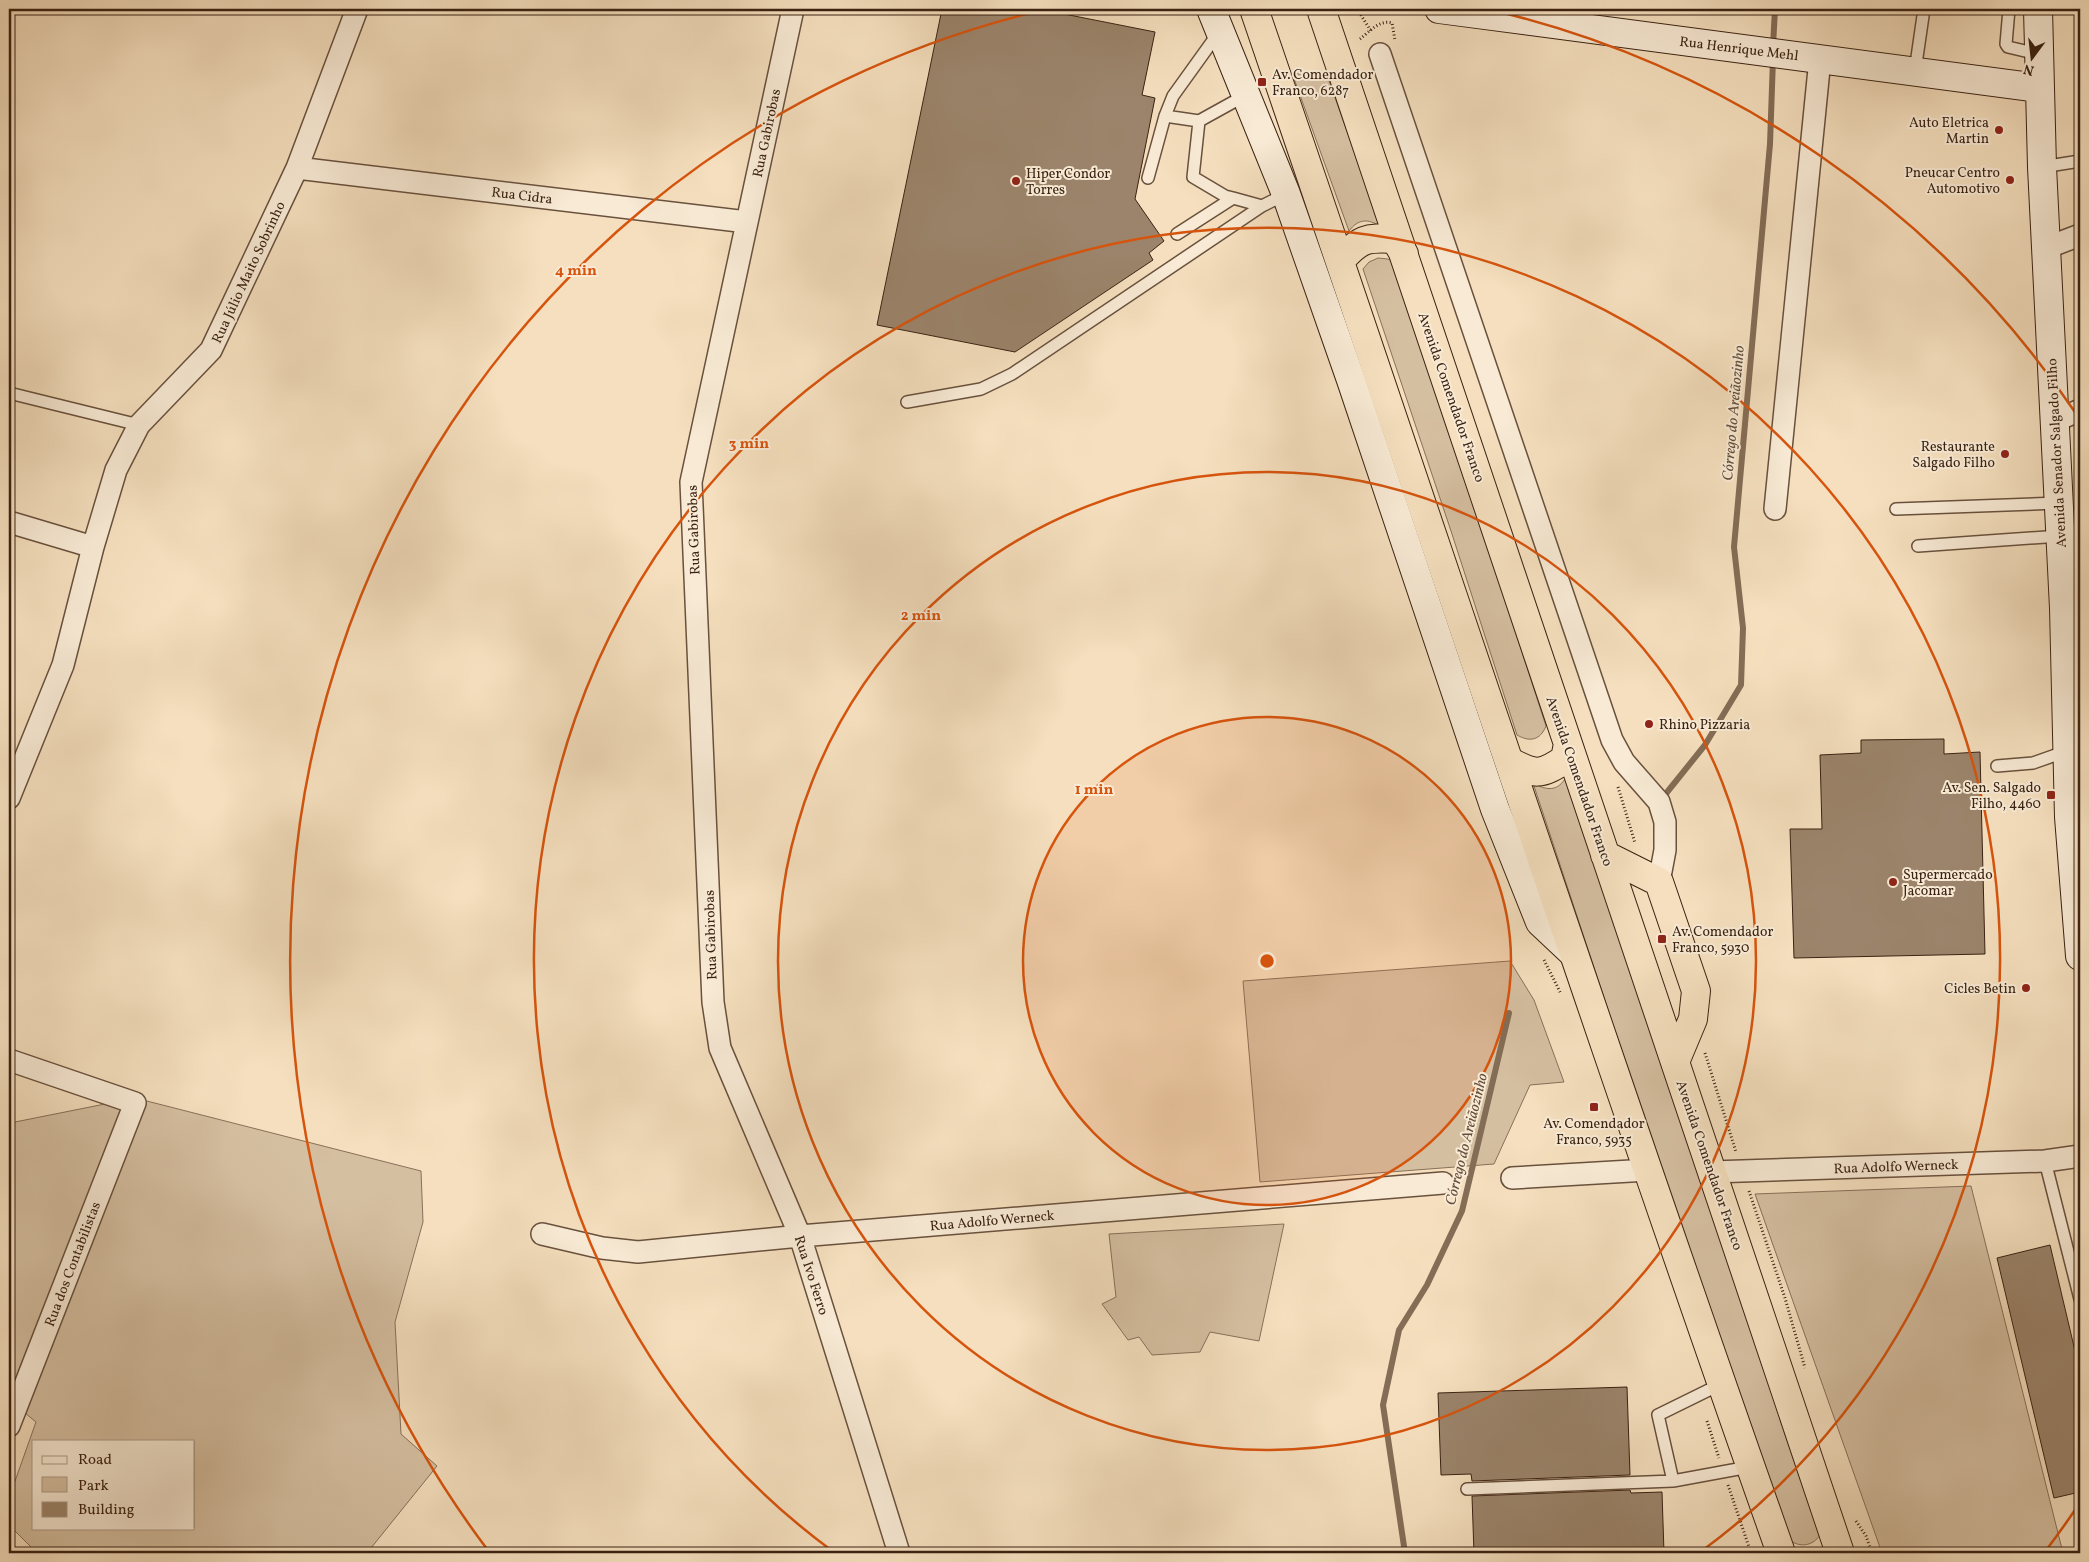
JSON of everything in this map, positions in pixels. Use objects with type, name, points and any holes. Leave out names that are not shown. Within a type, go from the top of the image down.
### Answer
[{"type":"highway","points":[[1254,9],[1573,953],[1749,1467],[1781,1553]]},
{"type":"highway","name":"Avenida Comendador Franco","points":[[1321,9],[1837,1549]]},
{"type":"highway","points":[[1340,261],[1353,246],[1373,237],[1395,239],[1404,254]]},
{"type":"highway","points":[[1508,761],[1528,772],[1549,770],[1565,758],[1568,744]]},
{"type":"highway","points":[[1605,855],[1659,882],[1696,992],[1694,1019],[1675,1062]]},
{"type":"main road","name":"Rua Henrique Mehl","points":[[1439,9],[2039,88]]},
{"type":"main road","name":"Avenida Senador Salgado Filho","points":[[2038,9],[2042,167],[2058,503],[2068,607],[2069,817],[2080,956]]},
{"type":"main road","points":[[1215,20],[1246,95],[1274,200],[1345,364],[1495,809],[1540,922],[1573,953]]},
{"type":"street","name":"Rua Júlio Maito Sobrinho","points":[[9,798],[63,665],[93,547],[116,470],[139,425],[211,350],[297,168],[358,9]]},
{"type":"street","name":"Rua Gabirobas","points":[[713,1002],[691,482],[793,9]]},
{"type":"street","points":[[1380,54],[1612,740],[1624,762],[1659,802],[1666,822],[1665,850],[1659,882]]},
{"type":"street","points":[[1775,509],[1820,59]]},
{"type":"street","name":"Rua Cidra","points":[[297,168],[747,222]]},
{"type":"street","points":[[2046,248],[2080,234]]},
{"type":"street","points":[[2054,422],[2080,410]]},
{"type":"street","points":[[9,522],[93,547]]},
{"type":"street","name":"Rua Ivo Ferro","points":[[713,1002],[720,1048],[800,1236],[899,1553]]},
{"type":"street","name":"Rua dos Contabilistas","points":[[9,1060],[136,1103],[10,1417]]},
{"type":"street","name":"Rua Adolfo Werneck","points":[[1712,1172],[2045,1161],[2080,1156]]},
{"type":"street","points":[[1512,1178],[1648,1170]]},
{"type":"street","name":"Rua Adolfo Werneck","points":[[542,1234],[602,1248],[638,1252],[800,1236],[1443,1183]]},
{"type":"lane","points":[[1915,71],[1924,9]]},
{"type":"lane","points":[[2008,9],[2006,44],[2008,48],[2038,54]]},
{"type":"lane","points":[[1148,178],[1164,116],[1215,20]]},
{"type":"lane","points":[[1164,116],[1199,121],[1246,95]]},
{"type":"lane","points":[[1199,121],[1193,177],[1224,196],[1274,200]]},
{"type":"lane","points":[[2042,167],[2080,161]]},
{"type":"lane","points":[[1177,234],[1233,198]]},
{"type":"lane","points":[[907,402],[981,389],[1012,374],[1274,200]]},
{"type":"lane","points":[[9,393],[139,425]]},
{"type":"lane","points":[[1896,509],[2058,503]]},
{"type":"lane","points":[[1918,546],[2060,536]]},
{"type":"lane","points":[[1997,766],[2033,763],[2068,751]]},
{"type":"lane","points":[[2045,1161],[2080,1299]]},
{"type":"lane","points":[[1673,1480],[1658,1415],[1721,1384]]},
{"type":"lane","points":[[1467,1489],[1673,1480],[1749,1467]]},
{"type":"path","points":[[1357,9],[1371,31],[1360,38]]},
{"type":"path","points":[[1616,780],[1637,849]]},
{"type":"path","points":[[1542,957],[1562,998]]},
{"type":"path","points":[[1704,1049],[1737,1156]]},
{"type":"path","points":[[1750,1193],[1785,1298],[1807,1375]]},
{"type":"path","points":[[1854,1514],[1857,1523],[1866,1536],[1872,1553]]},
{"type":"green space","points":[[1292,73],[1328,78],[1381,227],[1372,222],[1364,221],[1356,224],[1349,231]]},
{"type":"green space","points":[[1378,258],[1388,259],[1396,264],[1546,726],[1541,735],[1534,739],[1526,739],[1517,735],[1363,269],[1369,262]]},
{"type":"green space","points":[[1568,773],[1822,1532],[1812,1543],[1803,1545],[1789,1540],[1625,1061],[1533,783],[1544,788],[1554,788],[1565,779]]},
{"type":"green space","points":[[1510,961],[1534,1000],[1564,1082],[1530,1085],[1494,1164],[1260,1182],[1243,981]]},
{"type":"green space","points":[[135,1098],[421,1171],[423,1222],[395,1322],[401,1434],[437,1466],[367,1553],[37,1553],[9,1525],[9,1498],[36,1422],[9,1400],[10,1123]]},
{"type":"green space","points":[[1971,1186],[2063,1553],[1882,1553],[1755,1194]]},
{"type":"green space","points":[[1284,1224],[1259,1341],[1210,1332],[1200,1352],[1152,1355],[1139,1337],[1128,1340],[1102,1304],[1116,1297],[1109,1234]]},
{"type":"building","name":"Hiper Condor Torres","points":[[942,9],[1039,9],[1155,32],[1142,95],[1155,98],[1135,199],[1164,241],[1149,253],[1153,260],[1015,352],[877,325]]},
{"type":"building","points":[[1944,739],[1944,754],[1980,752],[1985,954],[1794,958],[1790,829],[1822,829],[1820,755],[1861,753],[1861,740]]},
{"type":"building","points":[[2050,1245],[2080,1372],[2080,1492],[2054,1498],[1997,1258]]},
{"type":"building","points":[[1627,1387],[1630,1475],[1472,1481],[1471,1474],[1441,1475],[1438,1393]]},
{"type":"building","points":[[1630,1490],[1631,1493],[1662,1492],[1664,1553],[1474,1553],[1472,1496]]},
{"type":"waterway","name":"Córrego do Areiãozinho","points":[[1773,46],[1775,9]]},
{"type":"waterway","name":"Córrego do Areiãozinho","points":[[1664,796],[1705,745],[1741,685],[1743,628],[1734,547],[1770,144],[1773,59]]},
{"type":"waterway","name":"Córrego do Areiãozinho","points":[[1405,1553],[1383,1405],[1399,1330],[1427,1285],[1462,1211],[1509,1013]]},
{"type":"place","name":"Av. Comendador Franco, 6287","points":[[1262,82]]},
{"type":"place","name":"Auto Eletrica Martin","points":[[1999,130]]},
{"type":"place","name":"Pneucar Centro Automotivo","points":[[2010,180]]},
{"type":"place","name":"Hiper Condor Torres","points":[[1016,181]]},
{"type":"place","name":"Restaurante Salgado Filho","points":[[2005,454]]},
{"type":"place","name":"Rhino Pizzaria","points":[[1649,724]]},
{"type":"place","name":"Av. Sen. Salgado Filho, 4460","points":[[2051,795]]},
{"type":"place","name":"Supermercado Jacomar","points":[[1893,882]]},
{"type":"place","name":"Av. Comendador Franco, 5930","points":[[1662,939]]},
{"type":"place","name":"Cicles Betin","points":[[2026,988]]},
{"type":"place","name":"Av. Comendador Franco, 5935","points":[[1594,1107]]}]
